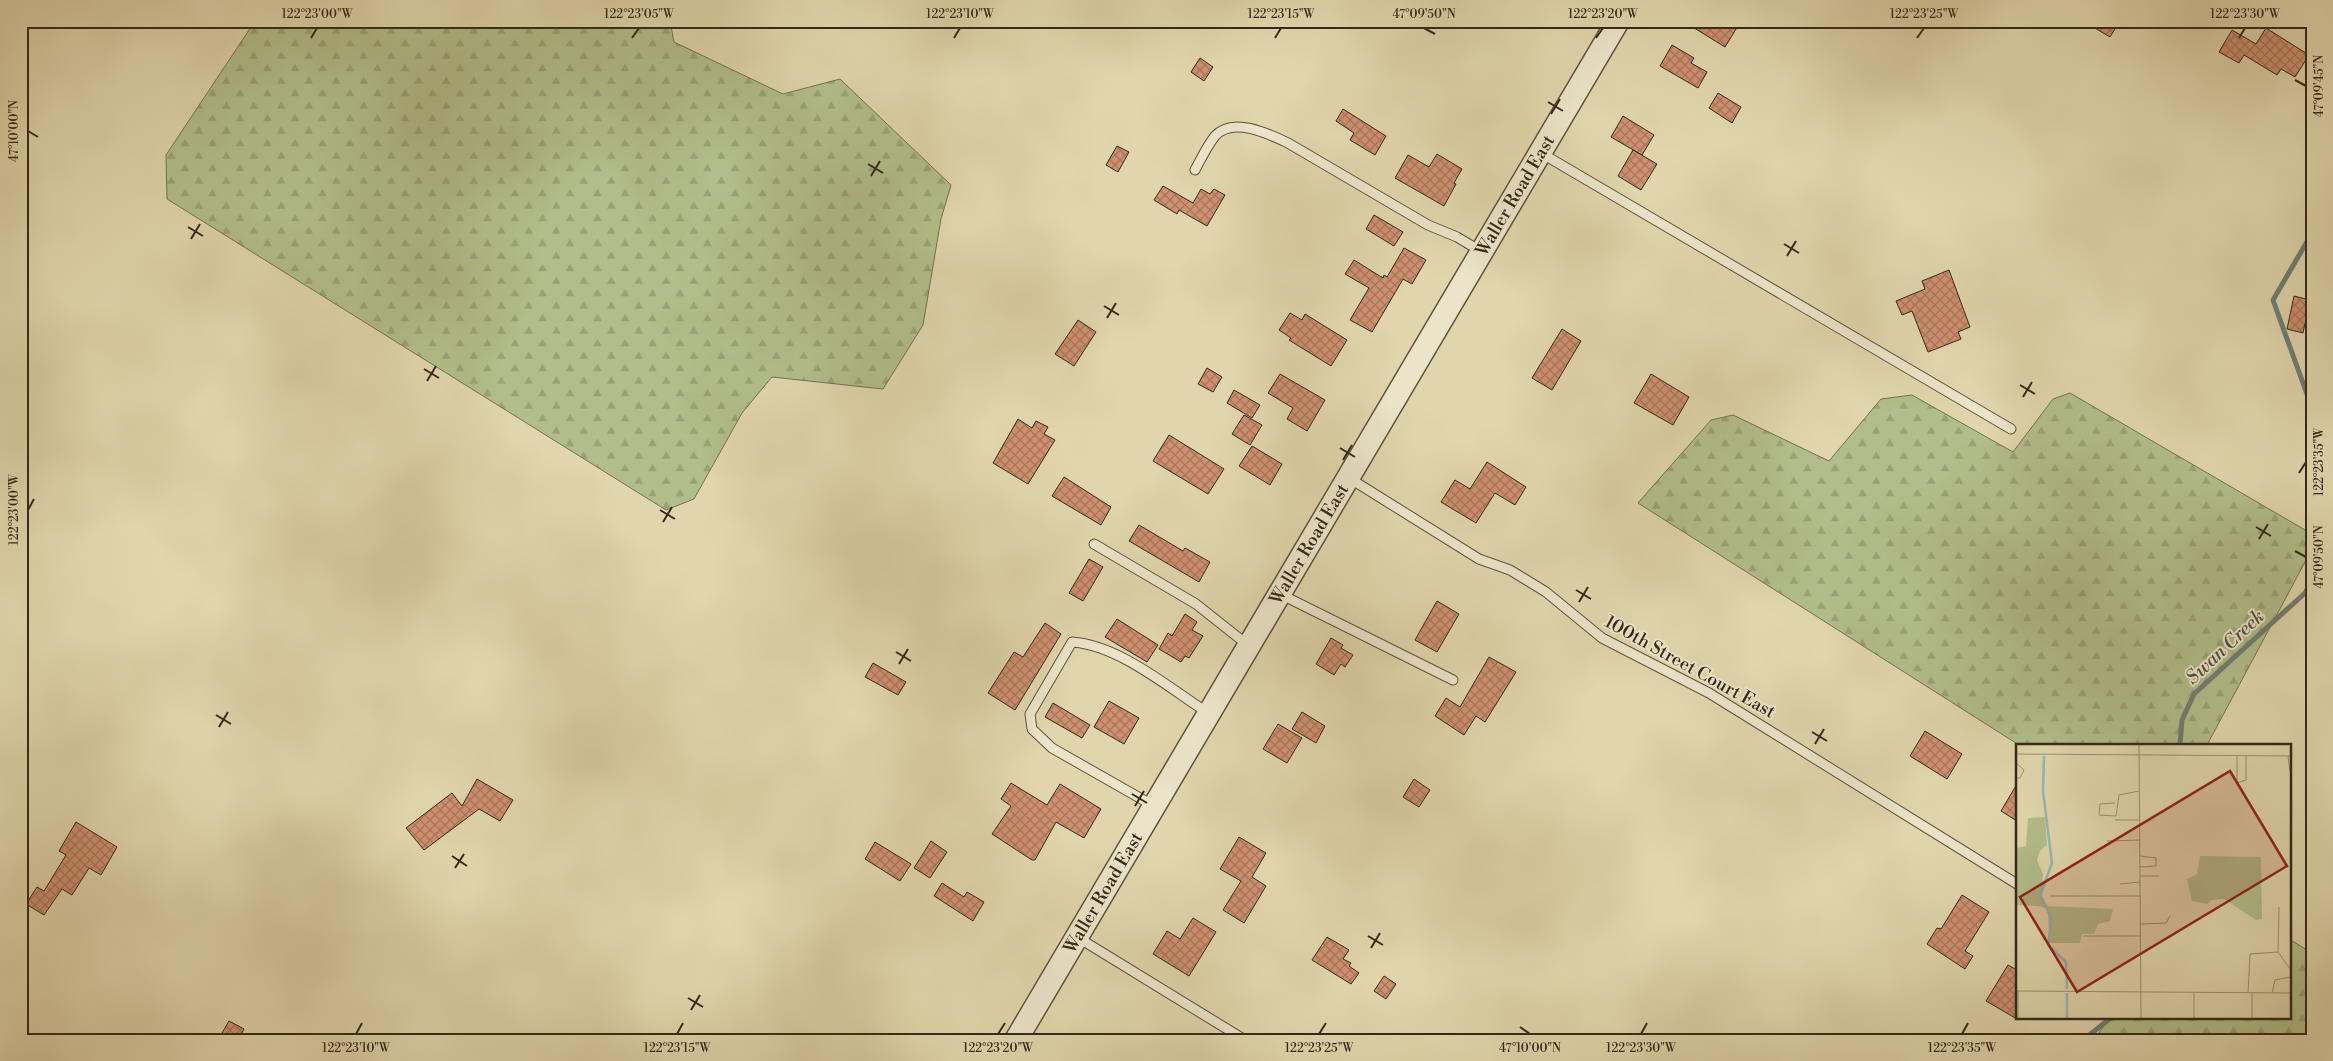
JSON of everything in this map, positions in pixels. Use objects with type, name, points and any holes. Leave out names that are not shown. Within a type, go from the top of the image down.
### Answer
[{"type":"street","name":"Waller Road East","points":[[1016,1040],[1618,21]]},
{"type":"lane","points":[[1195,170],[1216,136],[1224,129],[1240,127],[1264,131],[1288,143],[1428,225],[1457,237],[1482,252]]},
{"type":"lane","points":[[1541,152],[2011,430]]},
{"type":"lane","name":"100th Street Court East","points":[[1349,478],[1479,559],[1510,570],[1546,592],[1602,638],[1709,694],[2016,883]]},
{"type":"lane","points":[[1094,544],[1196,604],[1249,646]]},
{"type":"lane","points":[[1280,594],[1453,680]]},
{"type":"lane","points":[[1154,806],[1052,748],[1032,729],[1030,714],[1072,642],[1088,643],[1113,651],[1209,714]]},
{"type":"lane","points":[[1077,937],[1245,1040]]},
{"type":"green space","points":[[255,21],[670,21],[674,42],[783,94],[840,79],[951,185],[941,219],[923,325],[883,389],[772,377],[742,413],[694,499],[666,510],[167,199],[166,155]]},
{"type":"green space","points":[[2070,393],[2312,534],[2312,549],[2208,744],[2017,744],[1638,503],[1711,420],[1733,415],[1829,461],[1881,399],[1912,395],[2013,452],[2053,399]]},
{"type":"green space","points":[[2290,940],[2312,953],[2312,1040],[2094,1040],[2109,1018],[2290,1018]]},
{"type":"building","points":[[1683,21],[1741,21],[1725,47]]},
{"type":"building","points":[[2083,21],[2120,21],[2110,37]]},
{"type":"building","points":[[2266,28],[2309,55],[2295,77],[2281,69],[2277,75],[2244,55],[2239,63],[2219,52],[2232,30],[2256,44]]},
{"type":"building","points":[[1672,45],[1694,58],[1691,63],[1707,72],[1698,88],[1660,66]]},
{"type":"building","points":[[1200,58],[1213,67],[1204,81],[1191,72]]},
{"type":"building","points":[[1718,93],[1741,107],[1732,123],[1709,108]]},
{"type":"building","points":[[1343,109],[1386,136],[1375,155],[1350,140],[1354,133],[1336,121]]},
{"type":"building","points":[[1623,116],[1654,135],[1642,155],[1611,137]]},
{"type":"building","points":[[1117,146],[1129,152],[1118,172],[1106,165]]},
{"type":"building","points":[[1633,150],[1657,164],[1641,190],[1618,176]]},
{"type":"building","points":[[1437,154],[1462,169],[1444,206],[1395,178],[1408,155],[1429,167]]},
{"type":"building","points":[[1163,186],[1193,203],[1201,189],[1210,194],[1214,189],[1225,195],[1207,226],[1179,210],[1177,214],[1154,200]]},
{"type":"building","points":[[1374,215],[1403,232],[1394,246],[1366,229]]},
{"type":"building","points":[[1404,248],[1426,260],[1412,284],[1403,279],[1372,332],[1350,320],[1369,288],[1345,274],[1354,260],[1383,278],[1384,275],[1387,277]]},
{"type":"building","points":[[1949,270],[1970,327],[1958,332],[1961,339],[1928,352],[1912,311],[1902,315],[1896,301],[1925,289],[1922,281]]},
{"type":"building","points":[[2294,296],[2310,300],[2303,333],[2287,329]]},
{"type":"building","points":[[1290,313],[1302,320],[1305,314],[1347,340],[1331,366],[1289,340],[1291,338],[1279,330]]},
{"type":"building","points":[[1078,320],[1096,332],[1074,366],[1055,354]]},
{"type":"building","points":[[1562,329],[1581,341],[1552,390],[1532,378]]},
{"type":"building","points":[[1207,368],[1222,377],[1213,392],[1198,384]]},
{"type":"building","points":[[1280,374],[1325,400],[1307,431],[1287,419],[1293,408],[1268,393]]},
{"type":"building","points":[[1651,374],[1689,397],[1673,425],[1634,403]]},
{"type":"building","points":[[1234,390],[1260,405],[1252,418],[1227,403]]},
{"type":"building","points":[[1244,415],[1262,425],[1250,445],[1232,434]]},
{"type":"building","points":[[1018,419],[1032,428],[1036,421],[1048,427],[1044,434],[1055,440],[1028,484],[993,463]]},
{"type":"building","points":[[1169,435],[1224,469],[1208,494],[1153,461]]},
{"type":"building","points":[[1252,446],[1282,464],[1270,485],[1239,466]]},
{"type":"building","points":[[1487,462],[1526,487],[1515,505],[1495,493],[1476,523],[1441,502],[1455,480],[1470,489]]},
{"type":"building","points":[[1064,477],[1111,507],[1101,525],[1052,496]]},
{"type":"building","points":[[1139,525],[1183,551],[1185,548],[1210,562],[1199,582],[1129,541]]},
{"type":"building","points":[[1089,559],[1103,567],[1083,601],[1069,593]]},
{"type":"building","points":[[1437,601],[1459,614],[1437,652],[1415,640]]},
{"type":"building","points":[[1185,614],[1197,622],[1192,630],[1203,636],[1189,658],[1185,656],[1181,662],[1159,649],[1168,633],[1172,636]]},
{"type":"building","points":[[1117,619],[1158,645],[1147,662],[1105,637]]},
{"type":"building","points":[[1045,623],[1061,634],[1015,710],[988,693],[1014,652],[1023,657]]},
{"type":"building","points":[[1331,638],[1343,645],[1341,648],[1353,655],[1345,667],[1341,664],[1334,675],[1316,664]]},
{"type":"building","points":[[1489,657],[1516,672],[1485,722],[1476,716],[1464,735],[1435,716],[1446,698],[1460,707]]},
{"type":"building","points":[[873,663],[906,682],[898,695],[865,677]]},
{"type":"building","points":[[1109,701],[1139,718],[1124,744],[1094,727]]},
{"type":"building","points":[[1053,703],[1090,725],[1082,738],[1045,717]]},
{"type":"building","points":[[1302,712],[1325,726],[1316,743],[1292,729]]},
{"type":"building","points":[[1278,724],[1302,738],[1287,763],[1263,749]]},
{"type":"building","points":[[1925,731],[1962,754],[1947,779],[1910,756]]},
{"type":"building","points":[[477,779],[513,800],[500,821],[479,809],[424,850],[406,828],[452,793],[462,806]]},
{"type":"building","points":[[1414,779],[1430,790],[1419,807],[1403,797]]},
{"type":"building","points":[[1011,783],[1047,805],[1060,784],[1101,809],[1084,838],[1056,822],[1035,860],[1032,860],[992,834],[1011,806],[1001,799]]},
{"type":"building","points":[[2016,786],[2016,820],[2001,811]]},
{"type":"building","points":[[76,822],[117,847],[101,875],[89,868],[72,895],[62,889],[44,915],[26,904],[37,887],[44,891],[66,855],[59,851]]},
{"type":"building","points":[[1239,837],[1266,853],[1252,877],[1266,886],[1244,923],[1223,910],[1241,881],[1220,869]]},
{"type":"building","points":[[931,841],[947,852],[930,878],[914,868]]},
{"type":"building","points":[[875,842],[911,864],[900,881],[865,859]]},
{"type":"building","points":[[942,883],[964,897],[967,892],[984,902],[973,921],[934,896]]},
{"type":"building","points":[[1962,895],[1989,912],[1965,951],[1973,956],[1965,969],[1927,944],[1937,928],[1941,929]]},
{"type":"building","points":[[1193,918],[1216,932],[1189,976],[1153,954],[1167,931],[1180,939]]},
{"type":"building","points":[[1327,937],[1349,950],[1343,959],[1351,963],[1349,966],[1359,973],[1351,984],[1312,960]]},
{"type":"building","points":[[2008,965],[2016,969],[2017,1019],[1986,1001]]},
{"type":"building","points":[[1384,976],[1396,984],[1386,999],[1374,991]]},
{"type":"building","points":[[229,1021],[244,1029],[238,1040],[218,1040]]},
{"type":"waterway","name":"Swan Creek","points":[[2312,233],[2273,300],[2312,408]]},
{"type":"waterway","name":"Swan Creek","points":[[2180,744],[2182,720],[2194,694],[2305,593],[2312,581]]},
{"type":"waterway","name":"Swan Creek","points":[[2083,1040],[2111,1018]]}]
